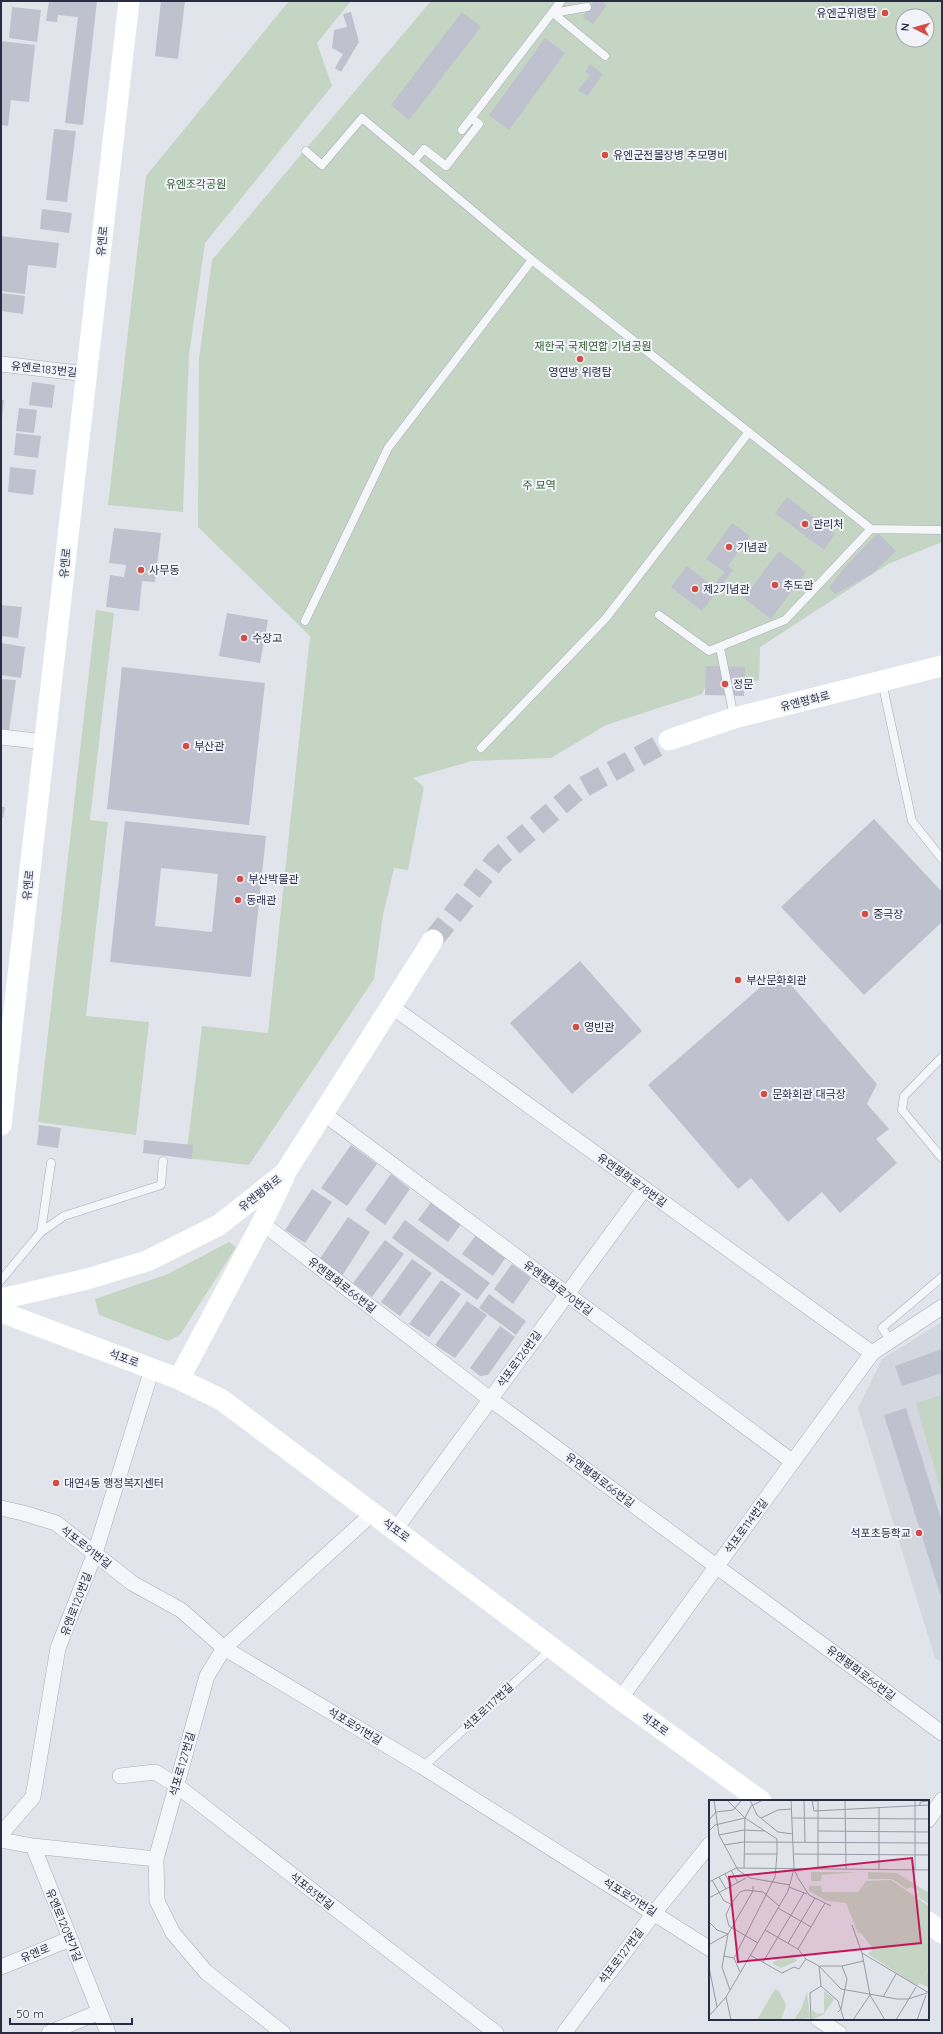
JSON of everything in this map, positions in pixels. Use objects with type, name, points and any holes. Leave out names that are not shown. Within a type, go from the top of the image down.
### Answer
[{"type":"main road","name":"유엔로","points":[[1,1125],[6,1040],[45,742],[129,1]]},
{"type":"main road","name":"유엔평화로","points":[[669,740],[734,718],[942,666]]},
{"type":"main road","name":"유엔평화로","points":[[1,1299],[87,1279],[146,1262],[219,1225],[285,1173],[433,940]]},
{"type":"main road","points":[[179,1379],[262,1223],[285,1173]]},
{"type":"main road","name":"석포로","points":[[1,1312],[179,1379],[222,1400],[620,1698],[752,1799]]},
{"type":"main road","points":[[929,1923],[942,1933]]},
{"type":"street","name":"유엔로183번길","points":[[1,364],[87,374]]},
{"type":"street","points":[[1,738],[45,742]]},
{"type":"street","name":"유엔평화로78번길","points":[[391,1006],[872,1353]]},
{"type":"street","name":"유엔평화로70번길","points":[[323,1113],[794,1462]]},
{"type":"street","name":"석포로126번길","points":[[395,1530],[644,1189]]},
{"type":"street","name":"유엔평화로66번길","points":[[262,1223],[490,1399],[942,1733]]},
{"type":"street","points":[[872,1353],[942,1307]]},
{"type":"street","name":"석포로114번길","points":[[620,1698],[794,1462],[872,1353]]},
{"type":"street","name":"유엔로120번길","points":[[1,1834],[33,1797],[58,1648],[95,1553],[152,1369]]},
{"type":"street","name":"석포로91번길","points":[[1,1508],[56,1522],[132,1583],[181,1610],[224,1648],[423,1767],[654,1912],[709,1948]]},
{"type":"street","name":"석포로127번길","points":[[283,2033],[206,1972],[173,1933],[157,1901],[156,1860],[207,1676],[224,1648],[373,1513]]},
{"type":"street","name":"석포83번길","points":[[120,1776],[156,1772],[176,1785],[496,2033]]},
{"type":"street","points":[[929,1819],[942,1800]]},
{"type":"street","points":[[1,1840],[32,1846],[156,1860]]},
{"type":"street","name":"석포로127번길","points":[[564,2033],[654,1912],[709,1845]]},
{"type":"street","name":"유엔로120번가길","points":[[32,1846],[108,2033]]},
{"type":"street","name":"유엔로","points":[[1,1967],[70,1939]]},
{"type":"street","points":[[49,2033],[99,2012]]},
{"type":"street","points":[[820,2020],[840,2033]]},
{"type":"lane","points":[[462,130],[562,1]]},
{"type":"lane","points":[[553,13],[587,7]]},
{"type":"lane","points":[[553,13],[604,56]]},
{"type":"lane","points":[[306,151],[322,165],[362,118],[532,260],[871,529],[942,530]]},
{"type":"lane","points":[[414,161],[424,149],[446,166],[479,124],[471,118]]},
{"type":"lane","points":[[305,621],[388,448],[532,260]]},
{"type":"lane","points":[[481,748],[606,618],[749,432]]},
{"type":"lane","points":[[659,615],[709,651],[720,648],[785,620],[871,529]]},
{"type":"lane","points":[[720,648],[734,718]]},
{"type":"lane","points":[[882,682],[912,821],[942,859]]},
{"type":"lane","points":[[942,1056],[904,1096],[902,1110],[942,1158]]},
{"type":"lane","points":[[1,1280],[41,1232],[64,1216],[161,1185],[163,1161]]},
{"type":"lane","points":[[41,1232],[51,1163]]},
{"type":"lane","points":[[891,1341],[882,1328],[942,1277]]},
{"type":"lane","name":"석포로117번길","points":[[423,1767],[553,1648]]},
{"type":"shaded area","name":"석포초등학교","points":[[942,1322],[942,1662],[935,1658],[858,1408],[882,1359]]},
{"type":"green space","name":"유엔조각공원","points":[[289,1],[351,1],[317,43],[332,86],[205,243],[189,355],[183,512],[108,505],[146,176]]},
{"type":"green space","name":"재한국 국제연합 기념공원","points":[[431,1],[942,1],[942,542],[888,564],[760,647],[759,681],[745,680],[705,688],[702,694],[606,725],[551,758],[472,761],[413,778],[424,787],[408,870],[394,868],[383,915],[374,979],[249,1165],[186,1158],[202,1026],[268,1033],[310,636],[198,527],[199,359],[212,260]]},
{"type":"green space","points":[[96,610],[114,613],[90,820],[108,822],[86,1016],[149,1022],[136,1135],[38,1122]]},
{"type":"green space","points":[[229,1242],[236,1247],[180,1335],[168,1341],[99,1315],[95,1299],[168,1274]]},
{"type":"green space","points":[[942,1395],[942,1494],[916,1403]]},
{"type":"building","points":[[49,1],[97,1],[83,125],[65,123],[78,17],[58,15],[57,22],[46,21]]},
{"type":"building","points":[[161,1],[185,1],[178,59],[155,56]]},
{"type":"building","points":[[594,1],[602,1],[607,5],[593,24],[583,17]]},
{"type":"building","points":[[12,7],[41,10],[37,42],[9,38]]},
{"type":"building","points":[[351,12],[359,42],[341,72],[335,68],[343,54],[332,48],[334,30],[347,27],[343,14]]},
{"type":"building","points":[[462,12],[481,27],[409,120],[391,105]]},
{"type":"building","points":[[545,38],[565,53],[509,130],[489,115]]},
{"type":"building","points":[[1,41],[35,45],[29,102],[11,100],[8,126],[1,125]]},
{"type":"building","points":[[590,64],[603,74],[587,96],[578,90],[590,75],[585,72]]},
{"type":"building","points":[[54,129],[76,131],[67,202],[46,200]]},
{"type":"building","points":[[42,209],[72,213],[69,233],[40,229]]},
{"type":"building","points":[[1,236],[59,243],[56,268],[28,265],[25,294],[1,291]]},
{"type":"building","points":[[1,293],[25,296],[23,314],[1,311]]},
{"type":"building","points":[[32,382],[55,385],[52,408],[29,405]]},
{"type":"building","points":[[1,400],[4,400],[2,419],[1,419]]},
{"type":"building","points":[[19,408],[37,410],[34,433],[16,431]]},
{"type":"building","points":[[16,433],[41,436],[38,458],[14,455]]},
{"type":"building","points":[[10,467],[36,470],[33,495],[8,492]]},
{"type":"building","name":"관리처","points":[[787,497],[835,534],[824,550],[775,513]]},
{"type":"building","points":[[732,523],[750,536],[728,566],[733,570],[702,611],[671,587],[687,566],[713,586],[725,572],[706,559]]},
{"type":"building","name":"사무동","points":[[114,528],[161,533],[155,582],[142,581],[139,611],[106,607],[110,575],[124,577],[126,565],[109,563]]},
{"type":"building","points":[[878,533],[896,551],[872,574],[835,594],[829,588],[845,567]]},
{"type":"building","name":"추도관","points":[[779,551],[806,572],[771,619],[744,598]]},
{"type":"building","points":[[1,605],[22,607],[18,638],[1,636]]},
{"type":"building","name":"수장고","points":[[227,613],[268,620],[260,663],[219,656]]},
{"type":"building","points":[[1,643],[25,647],[21,678],[1,675]]},
{"type":"building","name":"정문","points":[[706,666],[745,667],[744,696],[705,695]]},
{"type":"building","name":"부산관","points":[[122,667],[265,683],[249,825],[107,809]]},
{"type":"building","points":[[1,679],[16,680],[9,730],[1,729]]},
{"type":"building","points":[[1,807],[5,807],[3,818],[1,818]]},
{"type":"building","name":"중극장","points":[[874,819],[942,892],[942,922],[864,995],[781,907]]},
{"type":"building","name":"동래관","points":[[125,821],[266,836],[251,977],[110,962]],"holes":[[[161,868],[218,874],[212,932],[155,926]]]},
{"type":"building","name":"영빈관","points":[[580,961],[642,1031],[572,1094],[510,1023]]},
{"type":"building","name":"문화회관 대극장","points":[[779,971],[877,1084],[867,1104],[889,1129],[876,1139],[897,1163],[840,1213],[822,1192],[788,1222],[751,1178],[738,1189],[648,1085]]},
{"type":"building","points":[[39,1125],[61,1128],[58,1148],[37,1145]]},
{"type":"building","points":[[144,1140],[193,1145],[192,1159],[143,1153]]},
{"type":"building","points":[[351,1145],[377,1164],[347,1206],[321,1188]]},
{"type":"building","points":[[391,1174],[410,1189],[385,1225],[365,1210]]},
{"type":"building","points":[[312,1189],[332,1202],[305,1243],[285,1230]]},
{"type":"building","points":[[432,1201],[462,1223],[448,1242],[418,1220]]},
{"type":"building","points":[[348,1217],[370,1232],[342,1276],[319,1260]]},
{"type":"building","points":[[405,1220],[490,1283],[477,1300],[392,1238]]},
{"type":"building","points":[[476,1235],[506,1257],[493,1276],[462,1254]]},
{"type":"building","points":[[385,1240],[404,1254],[372,1297],[353,1283]]},
{"type":"building","points":[[412,1259],[432,1273],[400,1316],[381,1302]]},
{"type":"building","points":[[512,1264],[531,1278],[513,1304],[494,1289]]},
{"type":"building","points":[[441,1280],[461,1294],[429,1337],[409,1324]]},
{"type":"building","points":[[489,1294],[526,1321],[516,1335],[479,1308]]},
{"type":"building","points":[[467,1301],[487,1315],[455,1358],[435,1345]]},
{"type":"building","points":[[500,1326],[515,1337],[488,1375],[480,1376],[470,1368]]},
{"type":"building","points":[[942,1349],[942,1373],[902,1386],[895,1366]]},
{"type":"building","points":[[906,1408],[942,1522],[942,1600],[884,1415]]},
{"type":"tunnel","points":[[433,940],[496,860],[578,790],[669,740]]},
{"type":"place","name":"유엔군위령탑","points":[[885,13]]},
{"type":"place","name":"유엔군전몰장병 추모명비","points":[[605,155]]},
{"type":"place","name":"영연방 위령탑","points":[[580,359]]},
{"type":"place","name":"관리처","points":[[805,524]]},
{"type":"place","name":"기념관","points":[[729,547]]},
{"type":"place","name":"사무동","points":[[141,570]]},
{"type":"place","name":"추도관","points":[[775,585]]},
{"type":"place","name":"제2기념관","points":[[695,589]]},
{"type":"place","name":"수장고","points":[[244,638]]},
{"type":"place","name":"정문","points":[[725,684]]},
{"type":"place","name":"부산관","points":[[186,746]]},
{"type":"place","name":"부산박물관","points":[[240,879]]},
{"type":"place","name":"동래관","points":[[238,900]]},
{"type":"place","name":"중극장","points":[[865,914]]},
{"type":"place","name":"부산문화회관","points":[[738,980]]},
{"type":"place","name":"영빈관","points":[[576,1027]]},
{"type":"place","name":"문화회관 대극장","points":[[764,1094]]},
{"type":"place","name":"대연4동 행정복지센터","points":[[56,1483]]},
{"type":"place","name":"석포초등학교","points":[[919,1533]]},
{"type":"park label","name":"주 묘역","points":[[539,485]]}]
